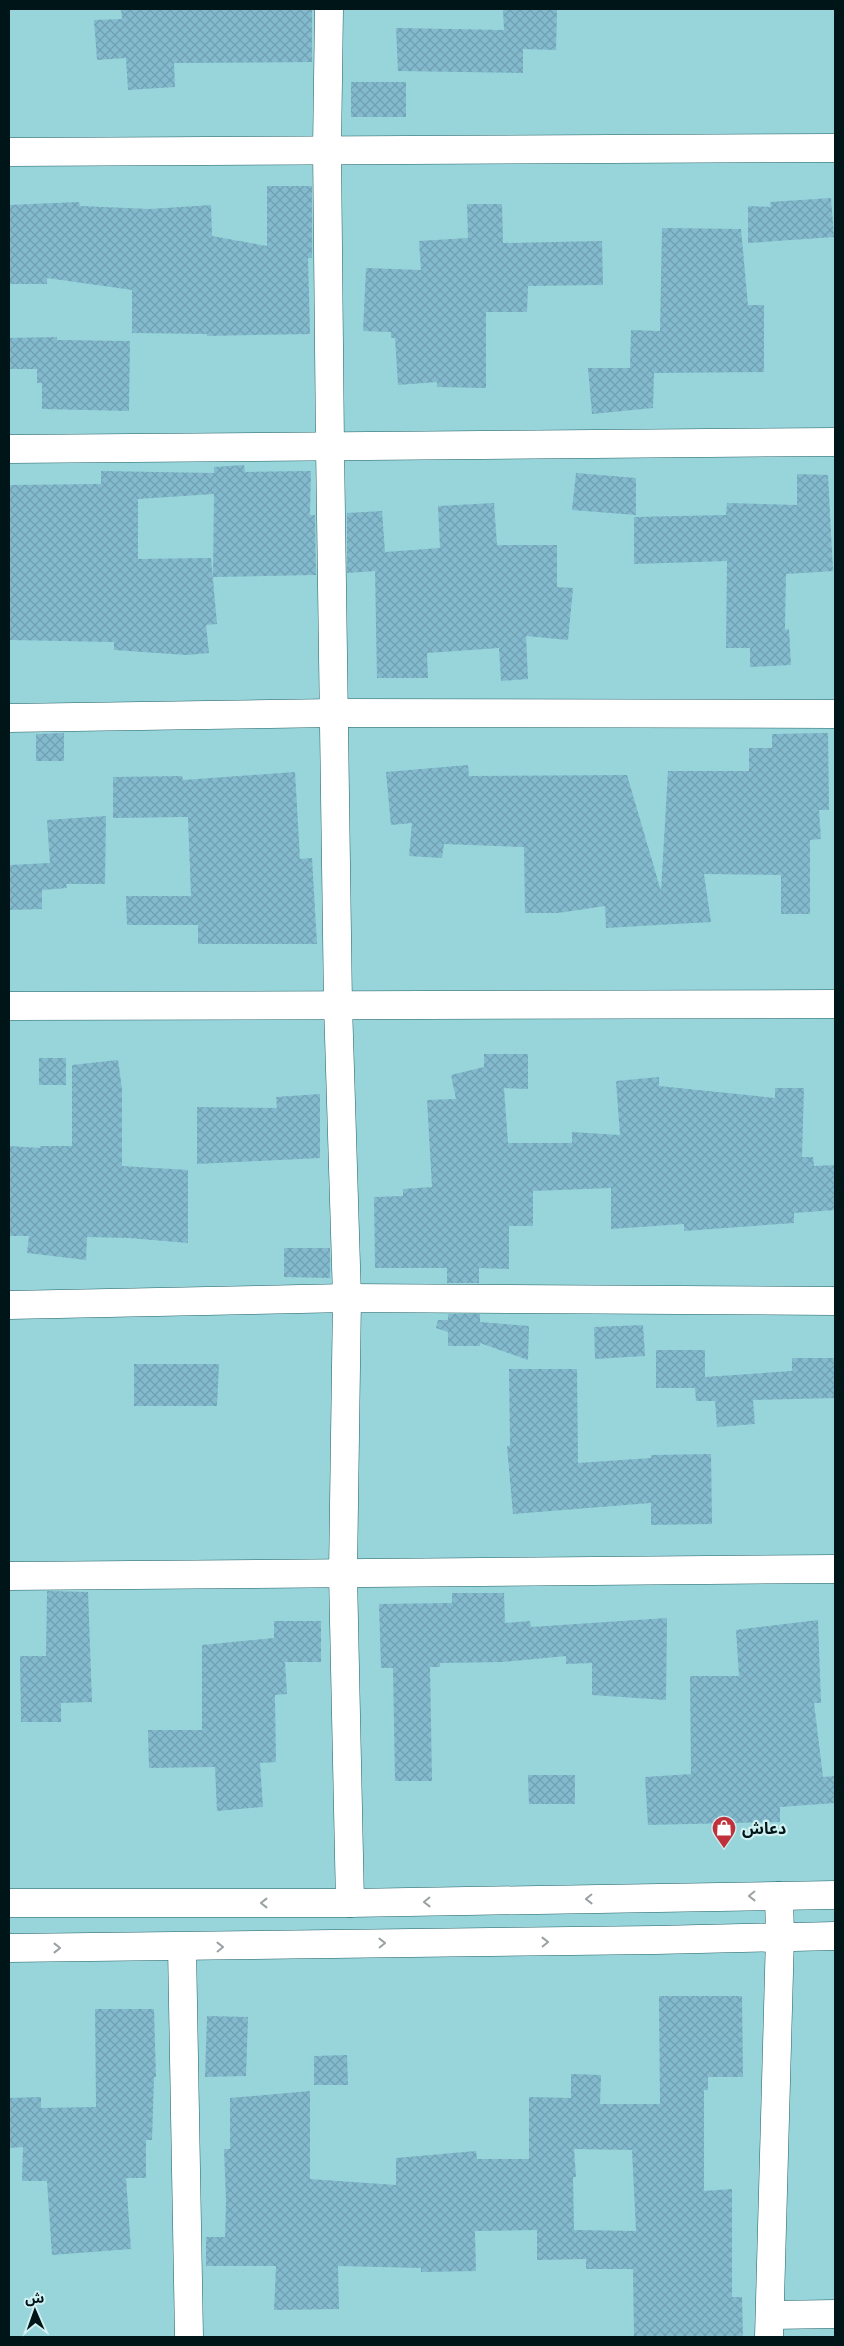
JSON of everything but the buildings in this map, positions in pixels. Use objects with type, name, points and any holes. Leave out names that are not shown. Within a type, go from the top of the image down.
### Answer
[{"type":"street","points":[[329,9],[327,150],[330,446],[338,1004],[347,1298],[343,1574],[350,1903]]},
{"type":"street","points":[[9,152],[835,148]]},
{"type":"street","points":[[9,449],[835,442]]},
{"type":"street","points":[[9,718],[334,713],[835,714]]},
{"type":"street","points":[[9,1006],[835,1004]]},
{"type":"street","points":[[9,1305],[347,1298],[835,1302]]},
{"type":"street","points":[[9,1576],[835,1569]]},
{"type":"street","points":[[9,1903],[350,1903],[835,1895]]},
{"type":"street","points":[[779,1896],[780,1936],[770,2326],[835,2314]]},
{"type":"street","points":[[9,1948],[182,1947],[835,1936]]},
{"type":"street","points":[[182,1947],[189,2337]]},
{"type":"place","name":"دعاش","points":[[724,1849]]}]
